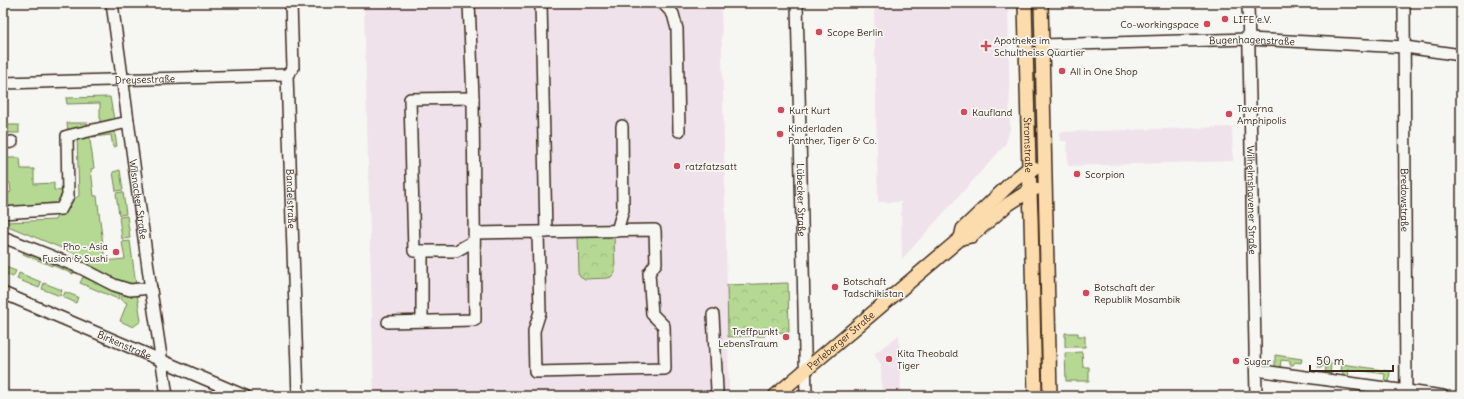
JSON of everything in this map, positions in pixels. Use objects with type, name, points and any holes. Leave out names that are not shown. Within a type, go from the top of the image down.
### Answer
[{"type":"main road","name":"Stromstraße","points":[[1025,3],[1035,396]]},
{"type":"main road","name":"Stromstraße","points":[[1041,3],[1050,396]]},
{"type":"main road","name":"Perleberger Straße","points":[[961,238],[962,229],[1029,168]]},
{"type":"main road","points":[[1029,168],[1044,168]]},
{"type":"main road","name":"Perleberger Straße","points":[[775,396],[961,238],[971,236],[1007,205],[1030,190],[1045,187]]},
{"type":"street","name":"Wilsnacker Straße","points":[[112,3],[167,396]]},
{"type":"street","name":"Bandelstraße","points":[[290,3],[293,68],[287,75],[298,396]]},
{"type":"street","points":[[388,322],[475,320],[473,98],[469,3]]},
{"type":"street","points":[[473,98],[410,99],[414,252],[456,251],[474,237],[542,232],[655,230],[656,263],[649,273],[652,314],[664,326],[665,369],[534,372],[534,332],[540,312],[542,232],[541,3]]},
{"type":"street","points":[[663,3],[673,14],[677,28],[679,131]]},
{"type":"street","name":"Lübecker Straße","points":[[797,3],[806,396]]},
{"type":"street","name":"Wilhelmshavener Straße","points":[[1248,3],[1256,396]]},
{"type":"street","name":"Bredowstraße","points":[[1404,3],[1406,393]]},
{"type":"street","name":"Bugenhagenstraße","points":[[1042,45],[1249,39],[1405,48],[1461,54]]},
{"type":"street","name":"Dreysestraße","points":[[3,83],[287,75]]},
{"type":"street","points":[[3,213],[61,209],[68,196],[67,136],[128,122]]},
{"type":"street","points":[[617,231],[623,210],[622,126]]},
{"type":"street","points":[[3,236],[81,268],[114,285],[130,290],[151,288]]},
{"type":"street","points":[[422,251],[422,321]]},
{"type":"street","points":[[1032,287],[1047,286]]},
{"type":"street","name":"Birkenstraße","points":[[3,293],[245,396]]},
{"type":"street","points":[[713,314],[717,390],[715,396]]},
{"type":"street","points":[[1256,370],[1406,393],[1443,396]]},
{"type":"shaded area","points":[[364,3],[721,3],[729,391],[737,391],[741,396],[374,396]]},
{"type":"shaded area","points":[[874,3],[1008,3],[1010,129],[1005,145],[902,259],[901,202],[878,202]]},
{"type":"shaded area","points":[[1232,127],[1233,161],[1068,166],[1067,141],[1061,141],[1060,132]]},
{"type":"shaded area","name":"Kita Theobald Tiger","points":[[899,335],[901,396],[870,396],[870,392],[882,392],[881,364],[874,354]]},
{"type":"green space","points":[[110,97],[114,120],[110,122],[100,122],[100,103],[67,104],[66,98]]},
{"type":"green space","points":[[67,123],[88,123],[87,128],[68,133]]},
{"type":"green space","points":[[3,125],[19,125],[19,133],[3,133]]},
{"type":"green space","points":[[114,128],[117,146],[113,147],[111,135],[93,137],[92,133]]},
{"type":"green space","points":[[89,133],[94,168],[91,169],[94,196],[97,196],[105,261],[125,259],[122,242],[130,241],[136,285],[125,284],[76,262],[76,254],[3,224],[3,215],[5,214],[6,222],[55,220],[59,212],[65,206],[79,196],[77,136]]},
{"type":"green space","points":[[3,158],[20,158],[21,169],[34,169],[34,184],[54,183],[54,190],[63,191],[64,194],[59,205],[3,210],[3,194],[11,192],[10,183],[3,180]]},
{"type":"green space","points":[[120,170],[123,190],[116,191],[113,172]]},
{"type":"green space","points":[[123,192],[126,214],[119,215],[116,193]]},
{"type":"green space","points":[[127,216],[130,238],[122,239],[119,217]]},
{"type":"green space","points":[[614,235],[615,272],[611,277],[585,279],[580,276],[578,272],[577,236]]},
{"type":"green space","points":[[26,249],[54,261],[52,266],[23,254]]},
{"type":"green space","points":[[56,262],[75,270],[73,274],[54,266]]},
{"type":"green space","points":[[3,266],[16,271],[13,277],[3,273]]},
{"type":"green space","points":[[19,273],[41,282],[39,288],[17,279]]},
{"type":"green space","points":[[83,277],[121,292],[118,299],[80,283]]},
{"type":"green space","points":[[44,283],[62,290],[60,296],[42,289]]},
{"type":"green space","points":[[788,283],[789,332],[765,333],[765,336],[728,337],[727,285]]},
{"type":"green space","points":[[65,292],[78,297],[76,303],[63,297]]},
{"type":"green space","points":[[123,293],[137,294],[141,321],[133,327],[120,321],[127,303],[120,299]]},
{"type":"green space","points":[[1065,333],[1078,333],[1078,336],[1085,336],[1085,347],[1065,347]]},
{"type":"green space","points":[[1082,352],[1083,367],[1089,367],[1089,381],[1066,381],[1065,353]]},
{"type":"green space","points":[[1275,355],[1302,359],[1301,363],[1295,362],[1293,365],[1290,365],[1290,361],[1281,360],[1280,369],[1275,368]]},
{"type":"green space","points":[[1321,362],[1331,363],[1330,376],[1325,375],[1326,366],[1318,368]]},
{"type":"green space","points":[[1342,364],[1390,371],[1389,384],[1384,383],[1385,374],[1349,369],[1348,379],[1343,378],[1343,372],[1341,372]]},
{"type":"place","name":"LIFE e.V.","points":[[1225,19]]},
{"type":"place","name":"Co-workingspace","points":[[1207,24]]},
{"type":"place","name":"Scope Berlin","points":[[819,32]]},
{"type":"place","name":"Apotheke im Schultheiss Quartier","points":[[986,46]]},
{"type":"place","name":"All in One Shop","points":[[1062,71]]},
{"type":"place","name":"Kurt Kurt","points":[[781,110]]},
{"type":"place","name":"Kaufland","points":[[964,112]]},
{"type":"place","name":"Taverna Amphipolis","points":[[1229,114]]},
{"type":"place","name":"Kinderladen Panther, Tiger & Co.","points":[[780,134]]},
{"type":"place","name":"ratzfatzsatt","points":[[677,166]]},
{"type":"place","name":"Scorpion","points":[[1077,174]]},
{"type":"place","name":"Pho - Asia Fusion & Sushi","points":[[116,252]]},
{"type":"place","name":"Botschaft Tadschikistan","points":[[835,287]]},
{"type":"place","name":"Botschaft der Republik Mosambik","points":[[1086,293]]},
{"type":"place","name":"Treffpunkt LebensTraum","points":[[786,337]]},
{"type":"place","name":"Kita Theobald Tiger","points":[[889,359]]},
{"type":"place","name":"Sugar","points":[[1236,361]]}]
